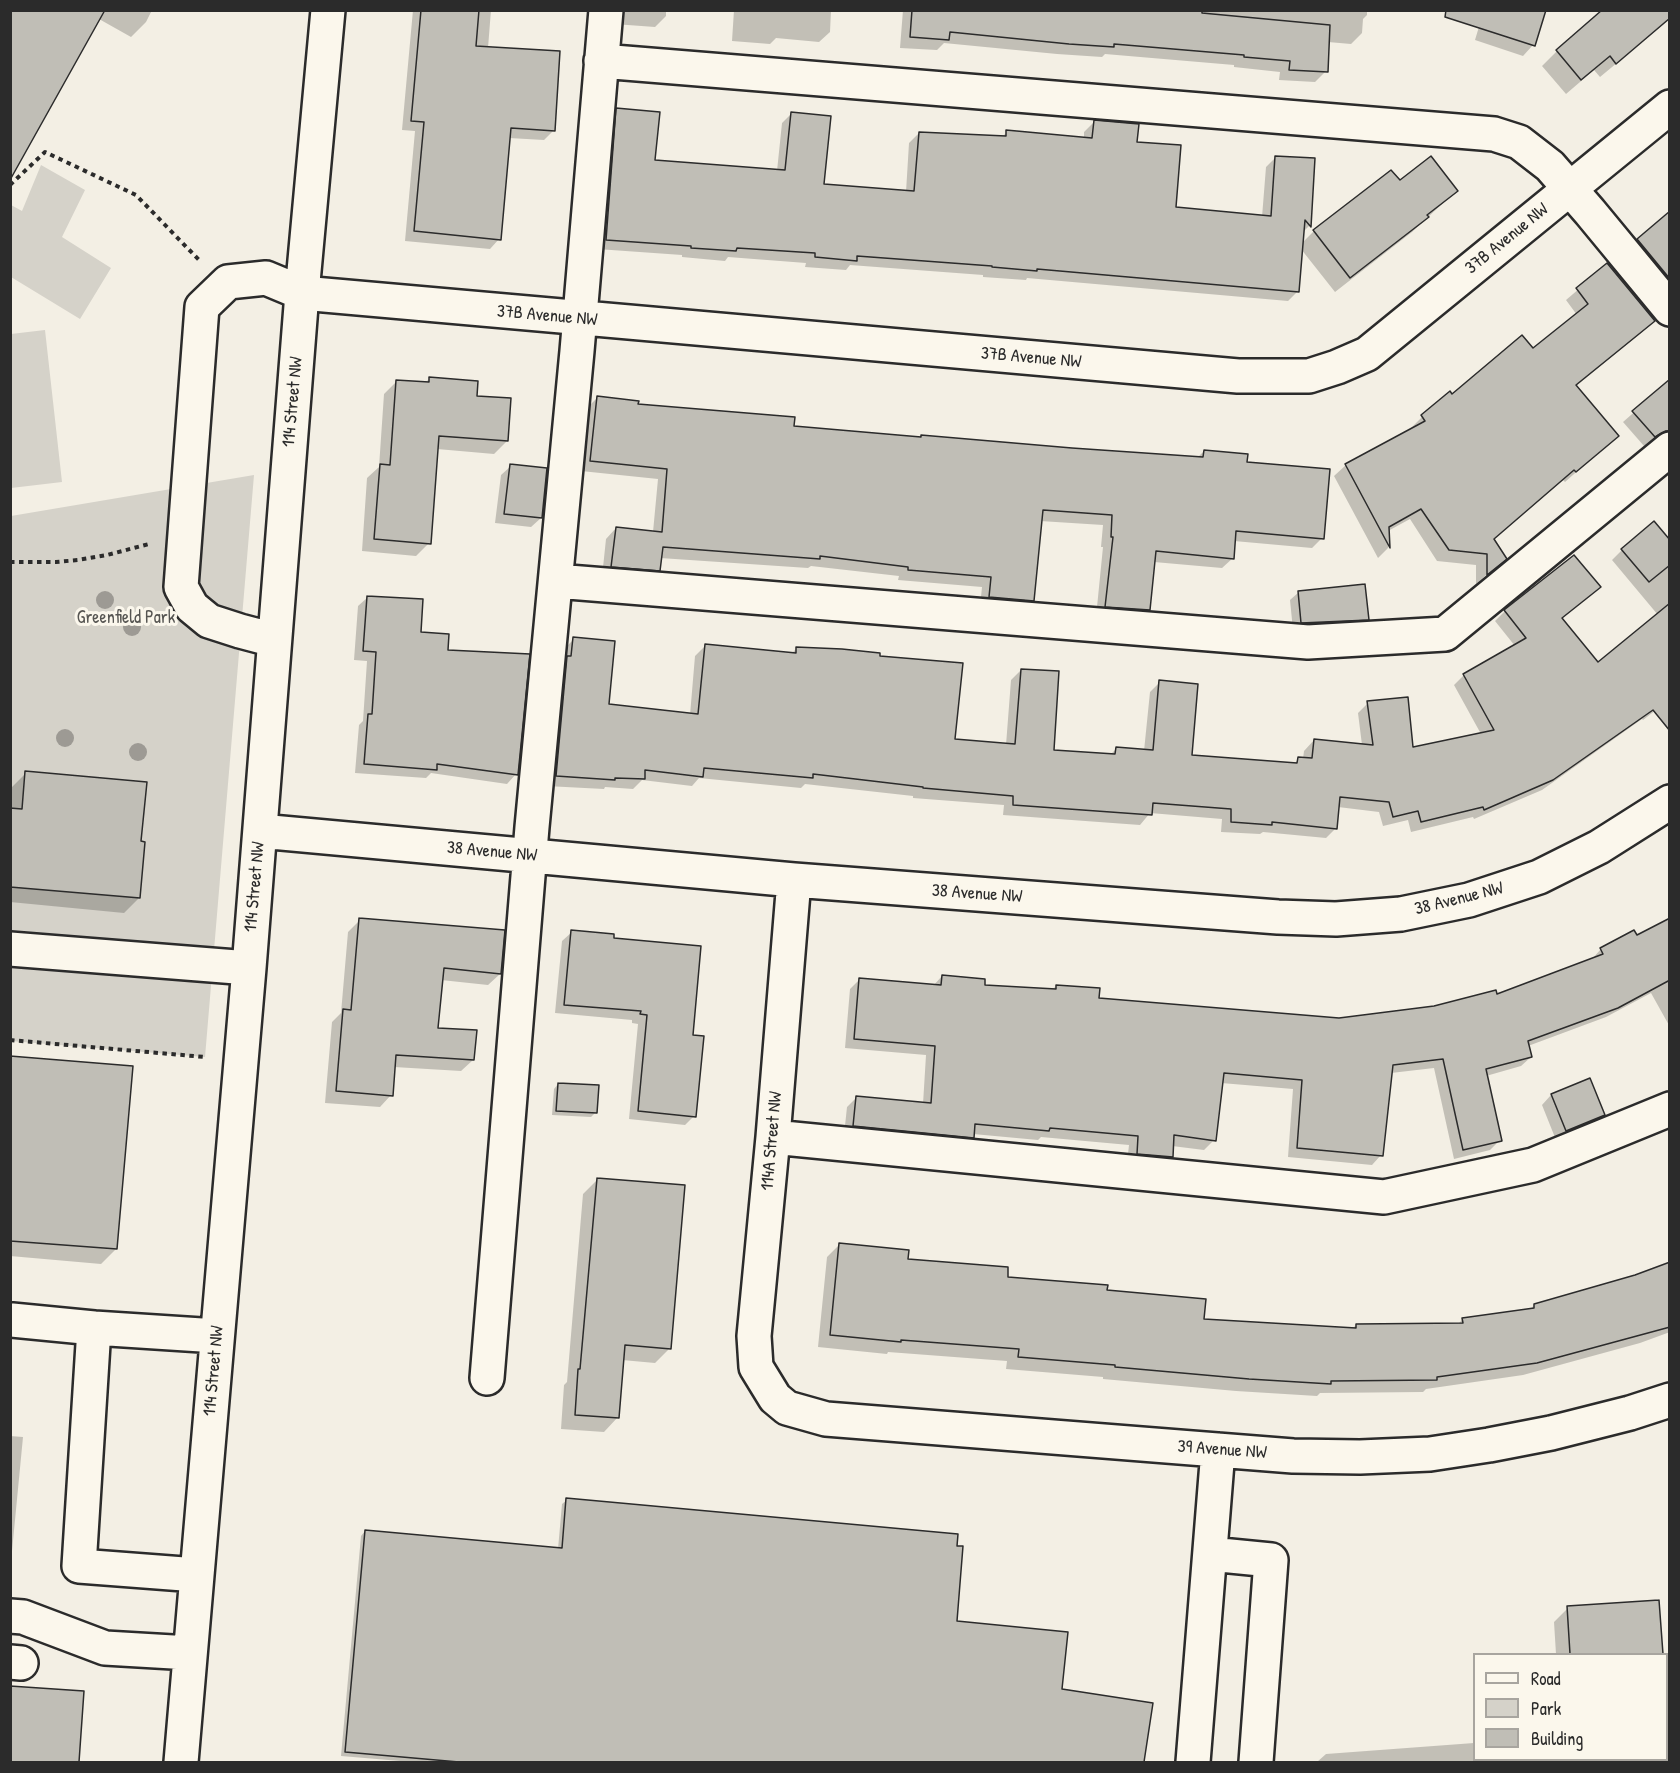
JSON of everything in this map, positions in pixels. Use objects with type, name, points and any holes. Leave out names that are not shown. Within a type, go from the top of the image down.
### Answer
[{"type":"street","name":"114 Street NW","points":[[181,1762],[249,968],[302,293],[328,10]]},
{"type":"street","points":[[488,1378],[530,855],[606,10]]},
{"type":"street","points":[[601,61],[1494,134],[1519,142],[1550,166],[1670,309]]},
{"type":"street","name":"37B Avenue NW","points":[[274,640],[240,632],[209,621],[192,607],[181,587],[202,307],[228,282],[266,278],[302,293],[1238,376],[1309,376],[1367,354],[1670,107]]},
{"type":"street","points":[[556,581],[1308,642],[1445,634],[1670,449]]},
{"type":"street","name":"38 Avenue NW","points":[[260,831],[794,879],[1278,917],[1336,919],[1401,914],[1470,900],[1539,877],[1599,847],[1670,802]]},
{"type":"street","name":"114A Street NW","points":[[775,1398],[756,1367],[754,1336],[794,879]]},
{"type":"street","points":[[10,949],[249,968]]},
{"type":"street","points":[[773,1137],[1384,1197],[1533,1165],[1670,1109]]},
{"type":"street","points":[[12,1320],[217,1336]]},
{"type":"street","points":[[94,1328],[79,1566],[197,1575]]},
{"type":"street","name":"39 Avenue NW","points":[[775,1398],[787,1408],[826,1419],[1293,1456],[1360,1457],[1430,1454],[1551,1433],[1630,1413],[1670,1400]]},
{"type":"street","points":[[1192,1762],[1218,1450]]},
{"type":"street","points":[[1210,1554],[1271,1560],[1257,1762]]},
{"type":"street","points":[[10,1616],[23,1617],[105,1648],[190,1653]]},
{"type":"path","points":[[10,185],[45,152],[136,195],[200,261]]},
{"type":"path","points":[[10,562],[78,560],[159,542]]},
{"type":"path","points":[[10,1040],[205,1057]]},
{"type":"green space","points":[[41,165],[85,190],[62,237],[111,268],[80,319],[11,277],[11,205],[22,211]]},
{"type":"green space","points":[[45,330],[62,482],[11,488],[11,334]]},
{"type":"green space","name":"Greenfield Park","points":[[254,475],[205,1057],[11,1041],[11,516]]},
{"type":"building","points":[[10,10],[105,10],[10,180]]},
{"type":"building","points":[[421,10],[479,10],[476,46],[560,51],[555,131],[511,128],[501,240],[414,231],[424,122],[411,121]]},
{"type":"building","points":[[912,10],[1202,10],[1202,13],[1330,25],[1328,72],[1289,70],[1290,61],[1114,44],[1114,47],[1069,44],[950,32],[949,40],[910,37]]},
{"type":"building","points":[[1446,10],[1546,10],[1535,46],[1445,17]]},
{"type":"building","points":[[1602,10],[1670,10],[1670,18],[1616,64],[1610,56],[1581,80],[1556,50]]},
{"type":"building","points":[[616,108],[660,112],[655,160],[785,170],[791,112],[831,116],[824,184],[914,191],[919,132],[1006,136],[1006,130],[1092,138],[1094,120],[1139,124],[1137,142],[1181,145],[1176,207],[1271,216],[1275,156],[1315,158],[1311,227],[1305,220],[1299,292],[1037,269],[1037,271],[857,256],[857,261],[815,257],[815,253],[737,248],[736,251],[606,240]]},
{"type":"building","points":[[1431,156],[1458,191],[1427,215],[1429,217],[1350,278],[1313,230],[1391,170],[1400,180]]},
{"type":"building","points":[[1670,211],[1670,279],[1637,239]]},
{"type":"building","points":[[1607,263],[1655,321],[1576,385],[1619,436],[1576,472],[1574,470],[1494,539],[1507,559],[1487,575],[1487,554],[1449,550],[1421,509],[1389,527],[1390,548],[1345,464],[1425,421],[1421,415],[1450,391],[1452,394],[1522,335],[1533,348],[1588,304],[1576,288]]},
{"type":"building","points":[[429,377],[478,381],[477,396],[511,398],[508,441],[439,436],[431,544],[374,539],[380,464],[390,465],[396,380],[429,382]]},
{"type":"building","points":[[1670,379],[1670,431],[1655,437],[1632,411]]},
{"type":"building","points":[[597,396],[639,401],[638,404],[795,417],[794,426],[1203,457],[1204,450],[1248,454],[1247,462],[1330,469],[1324,539],[1236,531],[1234,559],[1156,551],[1150,610],[1105,607],[1113,537],[1111,537],[1112,515],[1043,510],[1034,601],[989,597],[991,577],[908,570],[908,567],[820,556],[820,559],[663,547],[660,571],[611,567],[616,527],[662,532],[667,469],[590,461]]},
{"type":"building","points":[[510,464],[547,468],[542,518],[504,514]]},
{"type":"building","points":[[1654,521],[1670,540],[1670,565],[1649,582],[1621,549]]},
{"type":"building","points":[[1574,555],[1601,587],[1562,618],[1598,662],[1670,603],[1670,731],[1653,710],[1553,780],[1484,810],[1483,807],[1421,822],[1418,811],[1393,817],[1389,802],[1340,797],[1337,829],[1272,822],[1272,825],[1231,822],[1231,809],[1153,803],[1152,815],[1013,805],[1013,796],[923,788],[813,774],[813,778],[704,768],[703,777],[645,770],[645,779],[615,778],[615,780],[556,776],[567,656],[571,656],[573,637],[615,641],[609,704],[698,714],[705,644],[796,653],[796,647],[842,649],[880,653],[880,656],[963,663],[955,739],[1015,744],[1021,669],[1059,671],[1054,750],[1115,754],[1116,747],[1153,750],[1159,680],[1198,684],[1192,755],[1297,763],[1298,757],[1312,758],[1314,739],[1373,745],[1367,701],[1408,697],[1413,747],[1494,730],[1463,674],[1526,638],[1504,610]]},
{"type":"building","points":[[1365,584],[1369,620],[1301,623],[1298,591]]},
{"type":"building","points":[[367,596],[423,599],[421,632],[449,634],[448,650],[530,654],[518,775],[437,764],[437,770],[364,764],[368,714],[372,714],[376,652],[363,651]]},
{"type":"building","points":[[25,771],[147,782],[141,841],[145,842],[140,898],[10,887],[10,808],[22,809]]},
{"type":"building","points":[[359,918],[505,930],[501,974],[444,968],[438,1028],[477,1030],[474,1060],[396,1055],[393,1096],[336,1091],[343,1009],[351,1010]]},
{"type":"building","points":[[1670,918],[1670,980],[1618,1008],[1528,1041],[1532,1057],[1486,1069],[1502,1141],[1463,1150],[1443,1059],[1393,1065],[1383,1156],[1297,1148],[1302,1080],[1224,1073],[1216,1141],[1174,1135],[1173,1157],[1137,1154],[1138,1136],[975,1124],[974,1138],[853,1126],[856,1096],[931,1103],[935,1046],[854,1039],[859,978],[941,985],[942,975],[985,979],[985,985],[1056,989],[1056,985],[1100,988],[1099,998],[1339,1018],[1434,1006],[1496,990],[1497,994],[1603,954],[1600,948],[1634,930],[1637,935]]},
{"type":"building","points":[[571,930],[614,934],[614,938],[701,946],[693,1035],[704,1036],[696,1117],[638,1111],[647,1015],[640,1014],[641,1011],[564,1005]]},
{"type":"building","points":[[10,1056],[133,1066],[117,1249],[10,1241]]},
{"type":"building","points":[[1590,1078],[1605,1115],[1566,1131],[1551,1094]]},
{"type":"building","points":[[558,1083],[599,1085],[597,1113],[556,1111]]},
{"type":"building","points":[[597,1178],[685,1185],[671,1349],[625,1345],[619,1418],[575,1415]]},
{"type":"building","points":[[839,1243],[909,1250],[908,1259],[1008,1267],[1008,1277],[1108,1285],[1107,1290],[1206,1299],[1204,1319],[1356,1328],[1356,1324],[1463,1323],[1462,1318],[1534,1308],[1534,1304],[1635,1275],[1670,1262],[1670,1327],[1537,1363],[1437,1377],[1437,1380],[1331,1381],[1331,1384],[1115,1367],[1115,1365],[1018,1357],[1019,1349],[830,1335]]},
{"type":"building","points":[[566,1498],[958,1534],[957,1546],[963,1546],[957,1621],[1068,1632],[1062,1689],[1153,1703],[1144,1762],[459,1762],[345,1752],[365,1530],[562,1548]]},
{"type":"building","points":[[1659,1600],[1663,1653],[1570,1653],[1567,1606]]},
{"type":"building","points":[[10,1686],[84,1691],[79,1762],[10,1762]]}]
